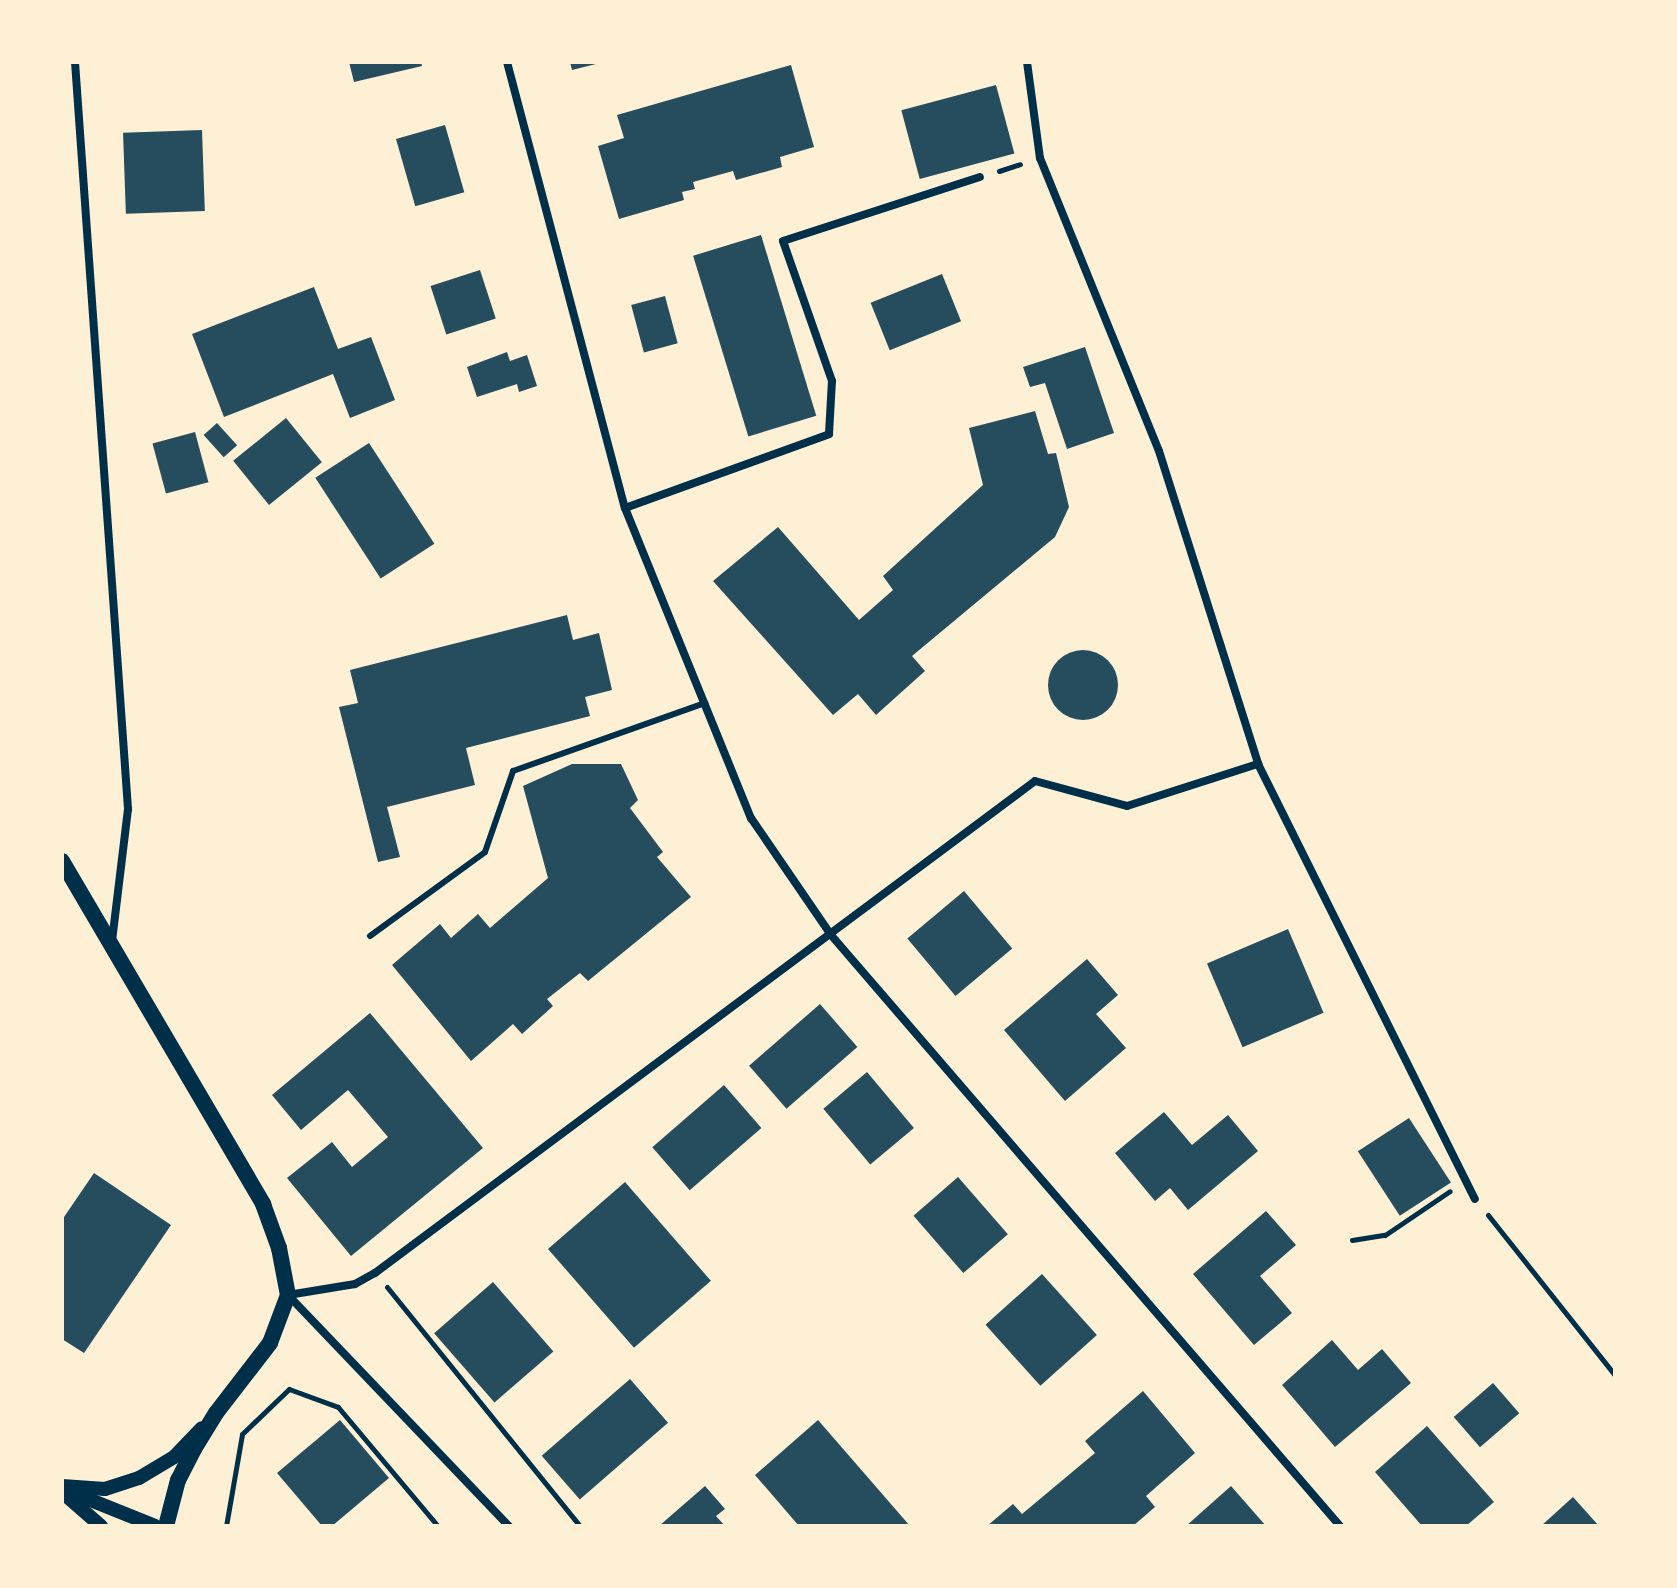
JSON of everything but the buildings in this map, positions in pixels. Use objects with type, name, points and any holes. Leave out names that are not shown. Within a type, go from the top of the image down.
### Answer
[{"type":"main road","points":[[62,861],[263,1204],[279,1248],[288,1295],[270,1343],[216,1413],[178,1480],[166,1526]]},
{"type":"street","points":[[75,62],[128,809],[111,949]]},
{"type":"street","points":[[507,62],[625,508],[751,818],[831,935],[1340,1526]]},
{"type":"street","points":[[1027,62],[1040,158],[1159,451],[1258,764],[1475,1199]]},
{"type":"street","points":[[625,508],[829,434],[832,381],[783,241],[980,177]]},
{"type":"street","points":[[288,1295],[355,1284],[375,1273],[1035,781],[1127,806],[1258,764]]},
{"type":"street","points":[[288,1295],[509,1526]]},
{"type":"street","points":[[62,1489],[105,1489],[139,1478],[174,1457],[216,1413]]},
{"type":"street","points":[[62,1489],[101,1526]]},
{"type":"street","points":[[62,1489],[155,1526]]},
{"type":"lane","points":[[370,936],[485,852],[513,771],[705,703]]},
{"type":"path","points":[[980,177],[1040,158]]},
{"type":"path","points":[[1352,1240],[1385,1235],[1464,1182]]},
{"type":"path","points":[[1475,1199],[1615,1375]]},
{"type":"path","points":[[375,1273],[580,1526]]},
{"type":"path","points":[[226,1526],[242,1434],[289,1389],[338,1407],[438,1526]]}]
